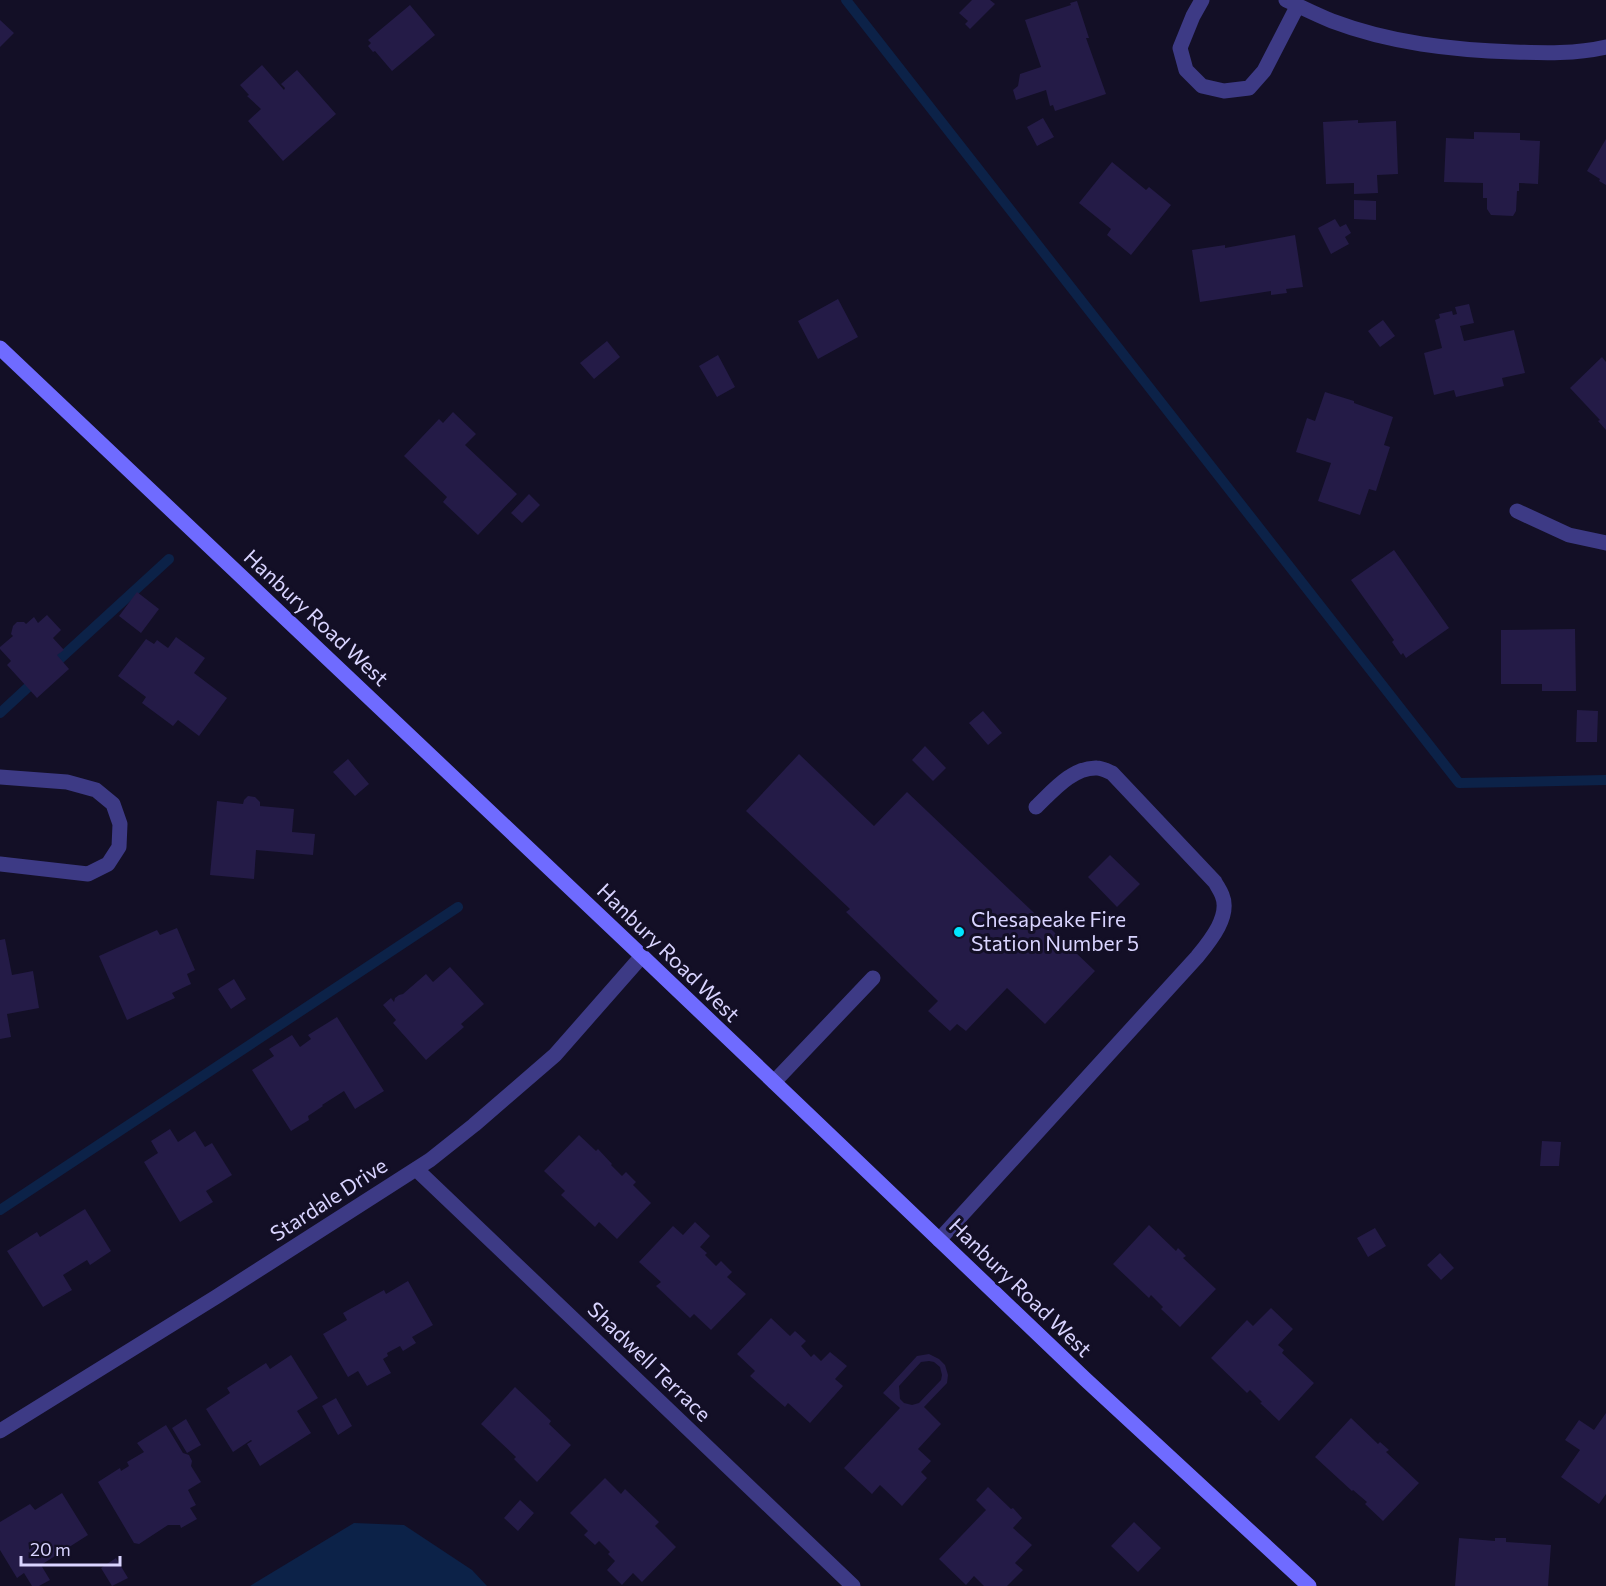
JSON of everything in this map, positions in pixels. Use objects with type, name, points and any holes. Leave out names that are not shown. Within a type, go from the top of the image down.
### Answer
[{"type":"main road","name":"Hanbury Road West","points":[[0,348],[1085,1379],[1309,1586]]},
{"type":"street","points":[[1202,0],[1180,48],[1186,70],[1202,86],[1224,91],[1249,88],[1264,71],[1292,3],[1331,21],[1365,32],[1424,45],[1475,51],[1544,53],[1606,48]]},
{"type":"street","points":[[1517,511],[1569,535],[1606,543]]},
{"type":"street","points":[[939,1240],[1197,957],[1215,932],[1223,912],[1223,897],[1215,882],[1112,773],[1098,768],[1081,771],[1064,780],[1036,807]]},
{"type":"street","points":[[0,777],[67,782],[96,790],[113,804],[120,824],[119,847],[108,864],[88,874],[0,864]]},
{"type":"street","name":"Stardale Drive","points":[[0,1431],[430,1161],[555,1055],[642,956]]},
{"type":"street","points":[[774,1083],[873,978]]},
{"type":"street","name":"Shadwell Terrace","points":[[416,1169],[853,1586]]},
{"type":"water","points":[[354,1523],[404,1525],[472,1570],[487,1586],[250,1586]]},
{"type":"building","points":[[972,0],[990,0],[995,4],[970,29],[965,24],[968,21],[959,13]]},
{"type":"building","points":[[1077,1],[1089,38],[1086,38],[1106,94],[1055,111],[1053,105],[1050,106],[1046,90],[1016,100],[1013,90],[1018,86],[1020,74],[1041,67],[1025,20]]},
{"type":"building","points":[[410,5],[435,35],[392,71],[368,46],[371,43],[368,40]]},
{"type":"building","points":[[0,20],[14,33],[0,47]]},
{"type":"building","points":[[262,65],[284,90],[281,84],[297,70],[336,114],[283,161],[248,121],[261,109],[247,96],[249,95],[240,85]]},
{"type":"building","points":[[1043,118],[1054,137],[1037,146],[1027,127]]},
{"type":"building","points":[[1358,120],[1358,123],[1396,121],[1398,174],[1377,175],[1378,193],[1354,194],[1354,183],[1326,184],[1323,122]]},
{"type":"building","points":[[1474,132],[1520,133],[1520,140],[1540,141],[1538,184],[1519,183],[1516,211],[1513,216],[1491,215],[1487,209],[1487,198],[1483,198],[1483,183],[1444,182],[1446,138],[1474,139]]},
{"type":"building","points":[[1606,139],[1606,185],[1587,171]]},
{"type":"building","points":[[1112,162],[1146,190],[1149,187],[1171,205],[1131,255],[1107,235],[1111,229],[1079,203]]},
{"type":"building","points":[[1354,200],[1376,201],[1376,220],[1354,219]]},
{"type":"building","points":[[1335,219],[1340,227],[1346,224],[1351,233],[1345,237],[1349,244],[1331,254],[1318,228]]},
{"type":"building","points":[[1295,235],[1303,287],[1286,289],[1287,293],[1271,295],[1271,291],[1200,302],[1192,250],[1225,245],[1225,248]]},
{"type":"building","points":[[838,299],[858,337],[818,359],[798,321]]},
{"type":"building","points":[[1469,304],[1474,323],[1460,326],[1464,341],[1514,330],[1525,373],[1502,378],[1504,386],[1456,397],[1454,390],[1434,395],[1424,353],[1442,348],[1435,320],[1440,318],[1439,314],[1452,311],[1453,315],[1457,314],[1455,307]]},
{"type":"building","points":[[1383,320],[1395,336],[1380,347],[1368,331]]},
{"type":"building","points":[[607,341],[620,357],[594,379],[580,363]]},
{"type":"building","points":[[718,355],[735,387],[717,397],[699,366]]},
{"type":"building","points":[[1602,357],[1606,362],[1606,430],[1598,421],[1600,420],[1570,388]]},
{"type":"building","points":[[1325,392],[1393,417],[1384,445],[1390,447],[1376,491],[1369,489],[1360,515],[1318,501],[1331,463],[1296,452],[1307,418],[1315,421]]},
{"type":"building","points":[[453,412],[476,434],[465,445],[517,494],[478,535],[443,502],[447,497],[404,456],[439,419],[443,423]]},
{"type":"building","points":[[529,494],[540,505],[522,523],[511,513]]},
{"type":"building","points":[[1394,550],[1449,628],[1406,658],[1403,653],[1401,655],[1392,642],[1394,640],[1351,580]]},
{"type":"building","points":[[137,592],[159,609],[141,633],[119,616]]},
{"type":"building","points":[[47,615],[61,630],[53,638],[64,650],[57,655],[69,669],[37,698],[7,665],[11,661],[0,647],[13,636],[11,634],[13,626],[17,622],[26,624],[34,617],[38,623]]},
{"type":"building","points":[[1575,629],[1576,691],[1542,691],[1542,684],[1501,684],[1501,630]]},
{"type":"building","points":[[176,637],[205,658],[194,673],[227,698],[199,736],[178,720],[173,726],[142,703],[146,697],[118,676],[146,639],[154,644],[157,640],[168,648]]},
{"type":"building","points":[[1577,710],[1598,711],[1597,742],[1576,742]]},
{"type":"building","points":[[983,711],[1002,733],[988,745],[969,723]]},
{"type":"building","points":[[925,746],[946,768],[933,781],[912,760]]},
{"type":"building","points":[[799,754],[874,826],[907,792],[1095,971],[1045,1024],[1007,988],[966,1031],[957,1024],[950,1031],[928,1011],[938,1001],[846,912],[850,909],[746,811]]},
{"type":"building","points":[[348,759],[369,784],[355,796],[333,772]]},
{"type":"building","points":[[248,796],[255,797],[260,802],[260,806],[294,809],[292,832],[315,834],[313,855],[256,850],[254,879],[210,875],[217,801],[243,804]]},
{"type":"building","points":[[1110,855],[1140,884],[1117,907],[1088,877]]},
{"type":"building","points":[[177,928],[195,970],[187,974],[191,984],[172,993],[175,998],[127,1020],[99,956],[157,930],[160,935]]},
{"type":"building","points":[[5,939],[12,975],[33,971],[39,1008],[7,1014],[11,1037],[0,1039],[0,940]]},
{"type":"building","points":[[450,967],[484,1004],[461,1024],[464,1027],[426,1060],[393,1023],[396,1020],[383,1005],[391,998],[394,1002],[395,998],[426,974],[433,982]]},
{"type":"building","points":[[234,979],[246,999],[231,1009],[218,989]]},
{"type":"building","points":[[337,1017],[384,1091],[355,1109],[344,1091],[322,1105],[308,1116],[309,1120],[291,1131],[252,1070],[274,1056],[269,1049],[292,1035],[300,1047],[311,1039],[308,1035]]},
{"type":"building","points":[[170,1129],[178,1142],[195,1131],[205,1147],[212,1143],[232,1175],[206,1191],[213,1202],[180,1222],[144,1162],[158,1153],[151,1141]]},
{"type":"building","points":[[579,1135],[596,1151],[598,1149],[622,1176],[626,1172],[636,1182],[633,1185],[651,1203],[617,1239],[599,1222],[595,1227],[561,1195],[565,1191],[544,1171]]},
{"type":"building","points":[[1542,1141],[1561,1142],[1559,1166],[1540,1166]]},
{"type":"building","points":[[85,1209],[111,1251],[90,1265],[87,1260],[63,1275],[72,1290],[43,1307],[7,1251],[37,1232],[40,1237]]},
{"type":"building","points":[[695,1222],[710,1236],[700,1247],[707,1253],[705,1255],[716,1266],[721,1261],[732,1272],[727,1277],[746,1294],[711,1330],[694,1314],[690,1318],[656,1286],[661,1282],[639,1262],[673,1226],[683,1235]]},
{"type":"building","points":[[1149,1225],[1176,1251],[1178,1248],[1186,1256],[1183,1258],[1216,1289],[1180,1327],[1161,1309],[1163,1307],[1151,1295],[1149,1298],[1113,1264]]},
{"type":"building","points":[[1375,1228],[1386,1246],[1368,1257],[1357,1238]]},
{"type":"building","points":[[1440,1253],[1454,1268],[1441,1280],[1427,1265]]},
{"type":"building","points":[[408,1281],[433,1325],[412,1337],[416,1343],[403,1351],[400,1346],[387,1353],[388,1356],[383,1359],[391,1373],[367,1386],[358,1371],[348,1377],[323,1334],[347,1320],[343,1313],[384,1290],[386,1294]]},
{"type":"building","points":[[1271,1308],[1293,1329],[1278,1345],[1284,1350],[1282,1353],[1314,1383],[1279,1421],[1250,1390],[1247,1393],[1211,1358],[1247,1320],[1253,1326]]},
{"type":"building","points":[[771,1318],[790,1336],[795,1331],[806,1341],[801,1346],[811,1357],[814,1354],[821,1361],[830,1352],[847,1366],[835,1379],[843,1386],[810,1423],[788,1403],[785,1407],[750,1376],[755,1371],[737,1354]]},
{"type":"building","points":[[929,1354],[939,1359],[945,1365],[948,1375],[947,1383],[924,1407],[941,1424],[918,1449],[931,1461],[921,1472],[927,1478],[902,1506],[880,1485],[872,1494],[844,1468],[900,1408],[883,1393],[917,1356]],"holes":[[[921,1362],[934,1362],[940,1367],[941,1380],[919,1403],[912,1405],[904,1403],[900,1399],[899,1386]]]},
{"type":"building","points":[[291,1355],[318,1398],[297,1411],[311,1433],[260,1466],[247,1444],[252,1441],[233,1452],[206,1409],[230,1393],[227,1388],[266,1363],[270,1369]]},
{"type":"building","points":[[515,1387],[551,1421],[549,1424],[571,1445],[537,1482],[514,1459],[516,1457],[481,1424]]},
{"type":"building","points":[[336,1398],[352,1426],[338,1435],[322,1406]]},
{"type":"building","points":[[1606,1413],[1606,1494],[1599,1504],[1561,1477],[1580,1450],[1565,1440],[1579,1420],[1594,1430]]},
{"type":"building","points":[[1351,1418],[1378,1444],[1380,1442],[1389,1450],[1386,1452],[1419,1483],[1383,1521],[1365,1504],[1367,1502],[1315,1457]]},
{"type":"building","points":[[186,1419],[201,1445],[187,1453],[172,1428]]},
{"type":"building","points":[[166,1425],[183,1453],[189,1455],[192,1461],[191,1466],[201,1482],[188,1490],[196,1505],[190,1508],[197,1519],[181,1528],[180,1525],[168,1525],[139,1544],[134,1543],[98,1482],[120,1468],[121,1471],[129,1466],[127,1462],[144,1452],[137,1443]]},
{"type":"building","points":[[605,1478],[621,1494],[625,1489],[659,1522],[655,1526],[676,1547],[642,1582],[633,1573],[622,1585],[607,1570],[615,1561],[608,1554],[610,1552],[599,1541],[595,1545],[584,1535],[588,1531],[570,1513]]},
{"type":"building","points":[[988,1487],[1022,1518],[1013,1528],[1032,1545],[1015,1563],[1023,1570],[1007,1586],[984,1586],[974,1576],[966,1585],[939,1559],[986,1510],[976,1500]]},
{"type":"building","points":[[62,1493],[88,1535],[41,1565],[50,1580],[39,1586],[32,1586],[24,1573],[17,1578],[0,1550],[0,1522],[30,1504],[35,1510]]},
{"type":"building","points":[[520,1500],[534,1513],[518,1531],[504,1518]]},
{"type":"building","points":[[1134,1522],[1161,1548],[1138,1572],[1111,1546]]},
{"type":"building","points":[[1459,1538],[1495,1541],[1495,1538],[1506,1538],[1506,1542],[1551,1545],[1548,1586],[1455,1586]]},
{"type":"building","points":[[116,1558],[128,1578],[112,1586],[101,1568]]},
{"type":"waterway","points":[[846,0],[1459,783],[1606,780]]},
{"type":"waterway","points":[[50,668],[169,559]]},
{"type":"waterway","points":[[0,713],[38,678]]},
{"type":"waterway","points":[[0,1210],[458,907]]},
{"type":"place","name":"Chesapeake Fire Station Number 5","points":[[959,932]]}]
